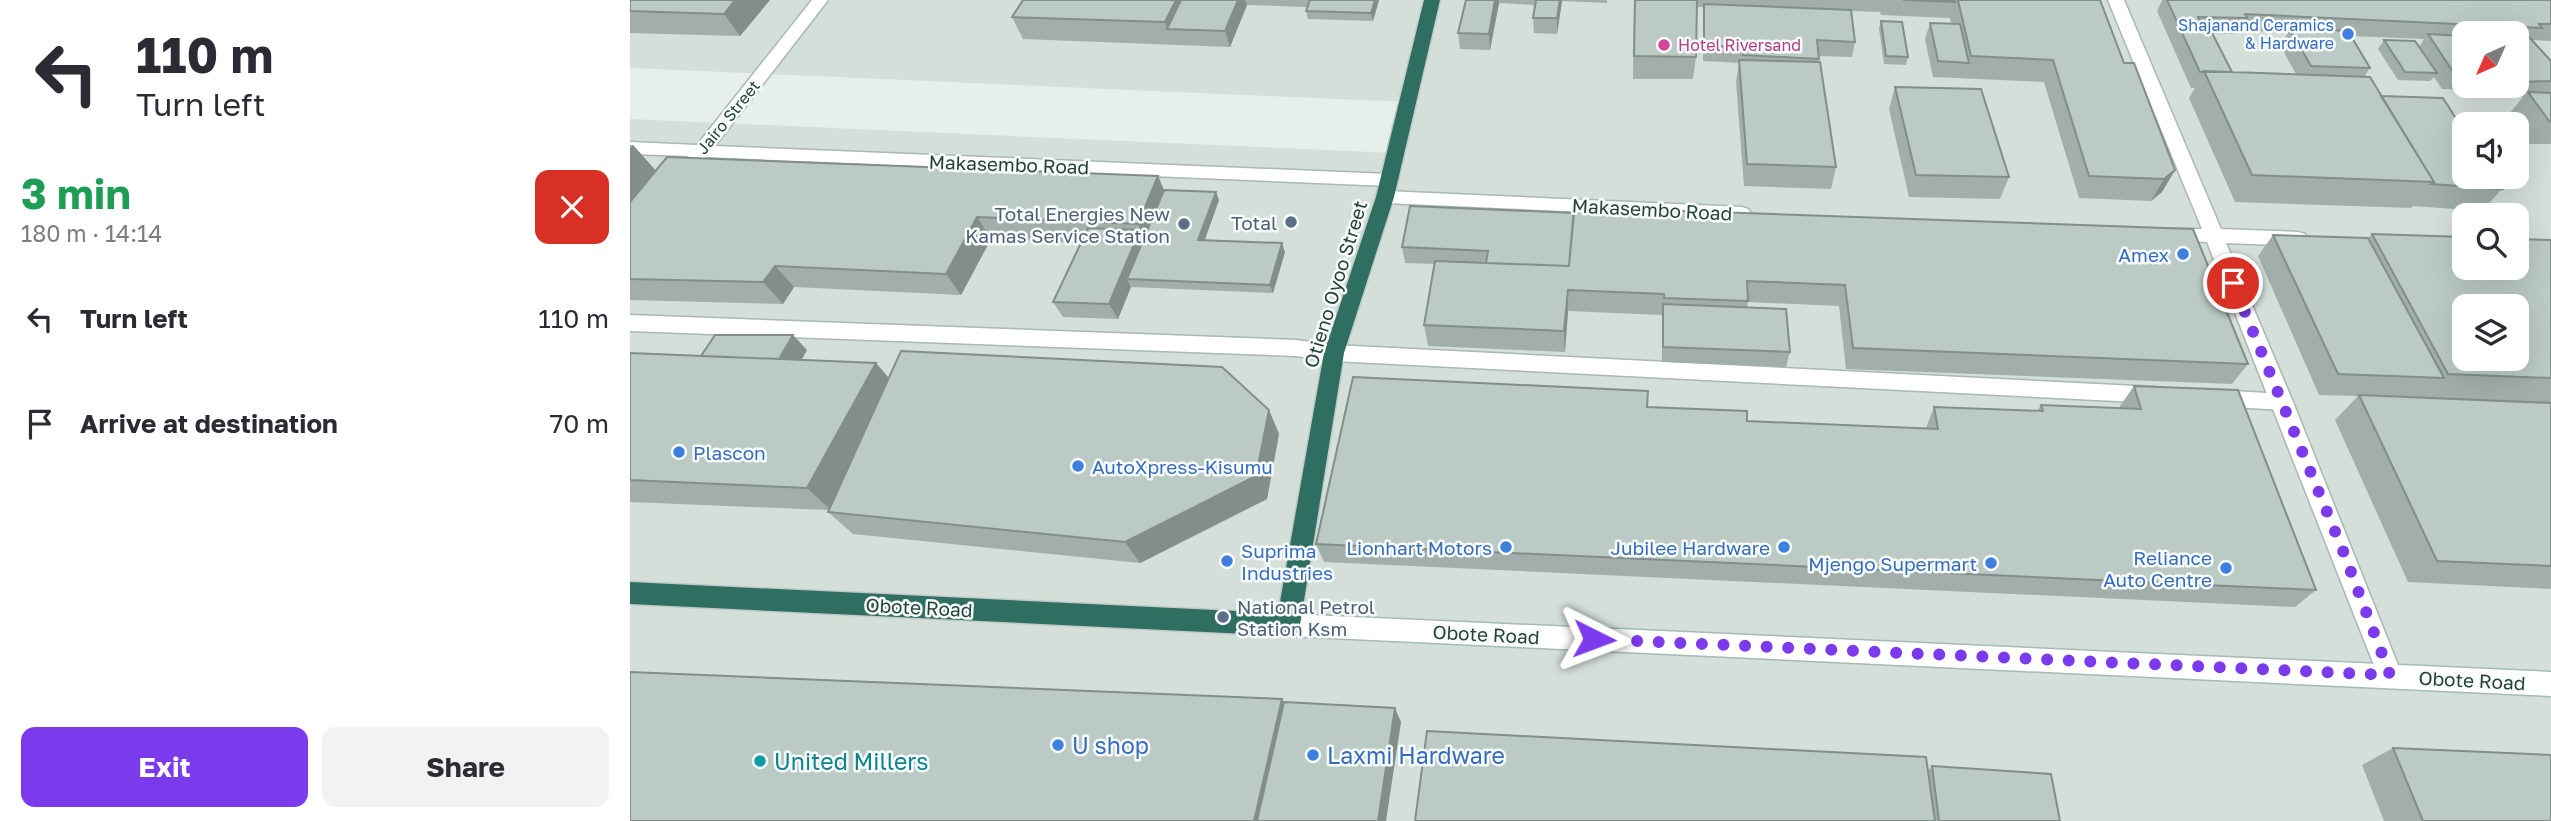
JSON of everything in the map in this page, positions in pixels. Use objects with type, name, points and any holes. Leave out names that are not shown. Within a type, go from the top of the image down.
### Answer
[{"type":"highway","name":"Otieno Oyoo Street","points":[[1287,625],[1334,352],[1387,189],[1432,0]]},
{"type":"highway","name":"Obote Road","points":[[630,593],[1287,625]]},
{"type":"street","name":"Jairo Street","points":[[684,171],[820,0]]},
{"type":"street","points":[[2116,0],[2283,402],[2390,675]]},
{"type":"street","name":"Makasembo Road","points":[[630,148],[1387,189],[1755,214]]},
{"type":"street","points":[[2146,232],[2318,240]]},
{"type":"street","points":[[630,323],[1296,348],[2283,402]]},
{"type":"street","name":"Obote Road","points":[[1287,625],[2551,684]]},
{"type":"shaded area","points":[[630,0],[2551,0],[2551,821],[630,821],[630,119],[1394,153],[1406,102],[630,68]]},
{"type":"building","points":[[630,0],[735,0],[724,14],[630,11]]},
{"type":"building","points":[[1023,0],[1176,0],[1165,22],[1012,17]]},
{"type":"building","points":[[1181,0],[1238,0],[1225,31],[1167,29]]},
{"type":"building","points":[[1310,0],[1375,0],[1371,13],[1306,11]]},
{"type":"building","points":[[1466,0],[1495,0],[1489,34],[1458,33]]},
{"type":"building","points":[[1536,0],[1560,0],[1557,18],[1533,18]]},
{"type":"building","name":"Hotel Riversand","points":[[1635,0],[1697,0],[1696,57],[1634,56]]},
{"type":"building","points":[[1903,0],[1954,0],[1955,2]]},
{"type":"building","points":[[1958,0],[2100,0],[2124,63],[2134,63],[2175,170],[2164,179],[2089,176],[2053,60],[1971,56]]},
{"type":"building","points":[[2167,0],[2551,0],[2551,24],[2539,24],[2542,28],[2529,27],[2529,21],[2452,21],[2452,24],[2245,14],[2247,18],[2198,17],[2203,27],[2209,27],[2232,72],[2200,72]]},
{"type":"building","points":[[1704,4],[1851,10],[1855,42],[1817,40],[1819,59],[1743,55],[1743,47],[1704,46]]},
{"type":"building","points":[[1881,21],[1902,22],[1908,57],[1886,56]]},
{"type":"building","points":[[1930,23],[1960,24],[1969,63],[1938,61]]},
{"type":"building","points":[[2290,29],[2348,31],[2370,68],[2311,66]]},
{"type":"building","points":[[2428,34],[2452,35],[2452,70]]},
{"type":"building","points":[[2529,37],[2551,61],[2551,81],[2529,82]]},
{"type":"building","points":[[2384,40],[2415,41],[2437,73],[2405,72]]},
{"type":"building","points":[[1739,60],[1820,62],[1836,167],[1747,164]]},
{"type":"building","points":[[2204,71],[2370,77],[2434,182],[2252,175]]},
{"type":"building","points":[[1895,87],[1981,89],[2009,177],[1916,175]]},
{"type":"building","points":[[2529,92],[2551,93],[2551,122]]},
{"type":"building","points":[[2381,96],[2443,98],[2452,112],[2452,185],[2431,184],[2434,182]]},
{"type":"building","points":[[667,157],[1158,176],[1138,224],[977,217],[946,274],[775,266],[763,282],[630,279],[630,202]]},
{"type":"building","name":"Total Energies New Kamas Service Station","points":[[1164,190],[1216,192],[1198,240],[1282,243],[1270,285],[1127,279]]},
{"type":"building","points":[[1410,206],[1574,213],[1569,266],[1486,263],[1488,251],[1402,247]]},
{"type":"building","points":[[1574,207],[2193,229],[2248,364],[1853,348],[1845,285],[1747,281],[1748,301],[1664,298],[1664,294],[1568,290],[1564,331],[1424,325],[1435,261],[1569,266]]},
{"type":"building","points":[[1088,228],[1140,230],[1109,304],[1053,302]]},
{"type":"building","points":[[2372,234],[2452,237],[2452,280],[2529,280],[2529,239],[2551,240],[2551,378],[2448,374]]},
{"type":"building","points":[[2273,235],[2368,238],[2444,378],[2338,374]]},
{"type":"building","points":[[1663,304],[1786,309],[1790,352],[1663,347]]},
{"type":"building","points":[[715,335],[793,335],[779,359],[701,356]]},
{"type":"building","name":"AutoXpress-Kisumu","points":[[901,351],[1222,367],[1269,410],[1256,476],[1125,542],[828,512]]},
{"type":"building","points":[[630,353],[876,363],[807,488],[630,480]]},
{"type":"building","points":[[1353,377],[1648,391],[1647,407],[1747,411],[1747,421],[1938,429],[1934,407],[2043,411],[2041,405],[2141,409],[2134,386],[2238,390],[2316,590],[1316,544]]},
{"type":"building","points":[[2359,395],[2551,403],[2551,566],[2437,561]]},
{"type":"building","points":[[630,672],[1282,699],[1254,821],[630,821]]},
{"type":"building","points":[[1284,702],[1395,708],[1378,821],[1257,821]]},
{"type":"building","points":[[1427,731],[1926,757],[1935,821],[1415,821]]},
{"type":"building","points":[[2393,748],[2551,755],[2551,821],[2423,821]]},
{"type":"building","points":[[1932,766],[2051,774],[2060,821],[1939,821]]},
{"type":"place","name":"Shajanand Ceramics & Hardware","points":[[2348,34]]},
{"type":"place","name":"Hotel Riversand","points":[[1664,45]]},
{"type":"place","name":"Total","points":[[1291,222]]},
{"type":"place","name":"Total Energies New Kamas Service Station","points":[[1184,224]]},
{"type":"place","name":"Amex","points":[[2183,254]]},
{"type":"place","name":"Plascon","points":[[679,452]]},
{"type":"place","name":"AutoXpress-Kisumu","points":[[1078,466]]},
{"type":"place","name":"Lionhart Motors","points":[[1506,547]]},
{"type":"place","name":"Jubilee Hardware","points":[[1784,547]]},
{"type":"place","name":"Suprima Industries","points":[[1227,561]]},
{"type":"place","name":"Mjengo Supermart","points":[[1991,563]]},
{"type":"place","name":"Reliance Auto Centre","points":[[2226,568]]},
{"type":"place","name":"National Petrol Station Ksm","points":[[1223,617]]},
{"type":"place","name":"U shop","points":[[1058,745]]},
{"type":"place","name":"Laxmi Hardware","points":[[1313,755]]},
{"type":"place","name":"United Millers","points":[[760,761]]},
{"type":"route","points":[[1594,639],[2390,675],[2343,551],[2233,283]]}]
